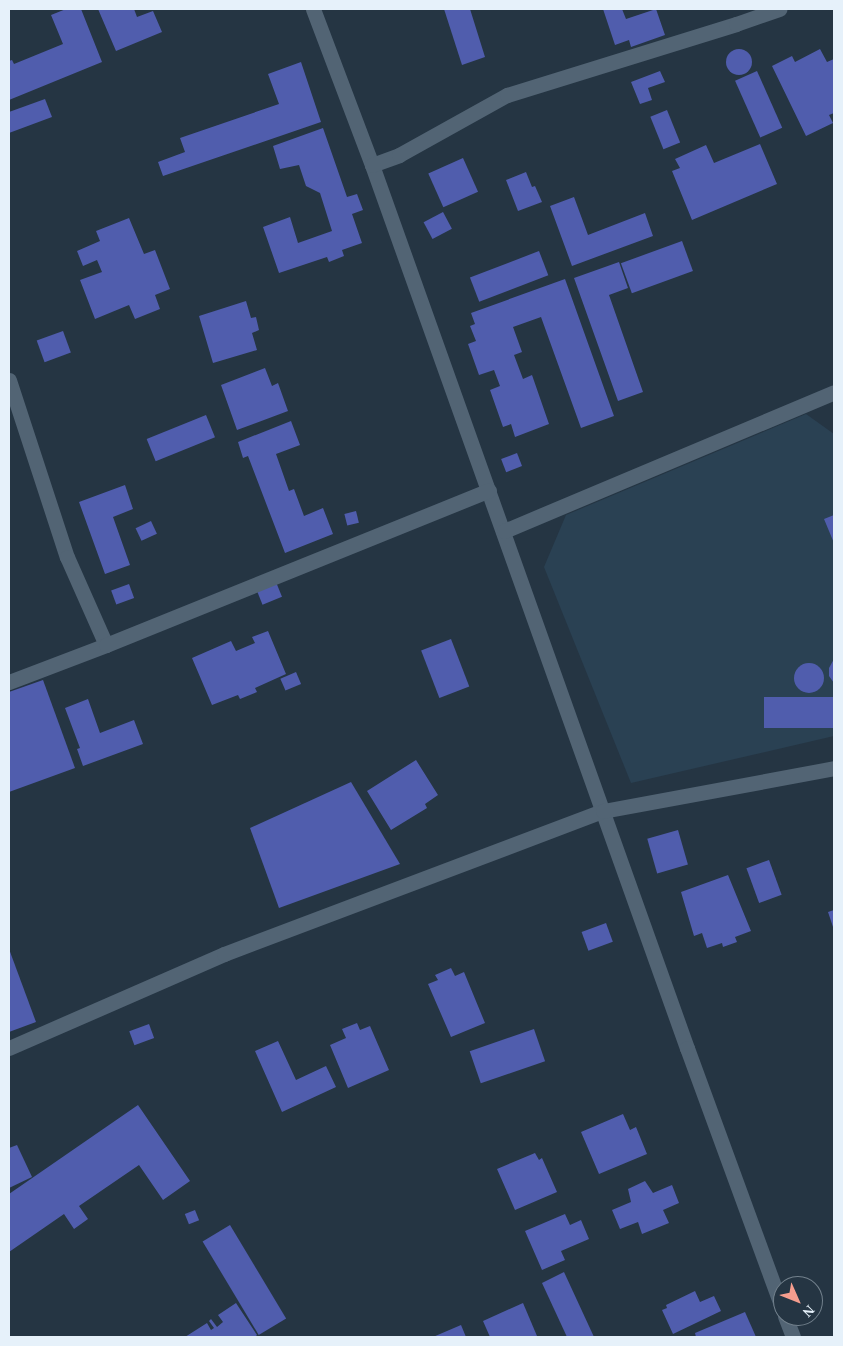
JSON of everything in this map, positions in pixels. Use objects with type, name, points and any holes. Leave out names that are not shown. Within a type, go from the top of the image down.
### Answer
[{"type":"street","points":[[313,9],[372,165],[686,1048],[773,1283]]},
{"type":"street","points":[[372,165],[399,155],[506,95],[779,9]]},
{"type":"street","points":[[9,380],[67,557],[106,645]]},
{"type":"street","points":[[504,532],[834,392]]},
{"type":"street","points":[[9,682],[106,645],[489,490]]},
{"type":"street","points":[[9,1048],[224,954],[603,811],[834,768]]},
{"type":"shaded area","points":[[806,414],[834,434],[834,736],[631,783],[544,567],[566,515]]},
{"type":"building","points":[[66,9],[81,9],[102,62],[9,100],[9,61],[12,60],[14,64],[63,44],[51,15]]},
{"type":"building","points":[[98,9],[134,9],[137,17],[153,11],[162,32],[116,51]]},
{"type":"building","points":[[444,9],[470,9],[485,57],[462,65]]},
{"type":"building","points":[[603,9],[622,9],[626,19],[656,9],[665,35],[631,47],[629,40],[615,45]]},
{"type":"building","points":[[739,49],[748,53],[752,62],[748,71],[739,75],[730,71],[726,62],[730,53]]},
{"type":"building","points":[[820,49],[827,62],[834,59],[834,113],[829,115],[833,123],[806,136],[772,66],[792,56],[795,62]]},
{"type":"building","points":[[301,62],[321,122],[163,176],[158,162],[185,152],[180,138],[279,104],[268,74]]},
{"type":"building","points":[[660,71],[665,82],[648,88],[652,100],[640,104],[631,82]]},
{"type":"building","points":[[757,71],[782,128],[760,137],[735,81]]},
{"type":"building","points":[[45,99],[52,117],[9,133],[9,112]]},
{"type":"building","points":[[667,110],[680,142],[663,149],[650,117]]},
{"type":"building","points":[[323,128],[347,197],[357,194],[363,210],[352,214],[362,243],[342,250],[344,256],[329,262],[327,257],[279,273],[263,227],[290,217],[298,243],[332,231],[320,193],[306,186],[299,165],[280,169],[273,146]]},
{"type":"building","points":[[760,144],[777,184],[692,220],[672,171],[680,168],[675,159],[706,145],[714,163]]},
{"type":"building","points":[[463,158],[478,192],[443,207],[428,173]]},
{"type":"building","points":[[526,172],[532,187],[535,186],[542,202],[518,211],[506,180]]},
{"type":"building","points":[[574,197],[588,235],[645,213],[653,236],[572,266],[550,206]]},
{"type":"building","points":[[443,212],[452,229],[432,239],[424,222]]},
{"type":"building","points":[[129,218],[144,254],[155,250],[170,289],[155,295],[160,309],[135,319],[129,305],[95,319],[80,280],[102,272],[97,260],[83,266],[77,251],[100,241],[96,231]]},
{"type":"building","points":[[682,241],[693,271],[632,293],[621,263]]},
{"type":"building","points":[[539,251],[548,275],[479,302],[470,278]]},
{"type":"building","points":[[619,262],[628,288],[609,295],[643,392],[618,401],[574,278]]},
{"type":"building","points":[[565,279],[614,416],[581,428],[541,317],[513,327],[522,352],[514,355],[523,379],[532,375],[549,424],[515,437],[511,424],[503,427],[490,390],[500,386],[494,370],[479,375],[468,344],[476,341],[470,326],[475,324],[471,313]]},
{"type":"building","points":[[246,301],[251,318],[256,317],[259,330],[252,333],[257,350],[213,363],[199,316]]},
{"type":"building","points":[[63,331],[71,353],[45,362],[37,341]]},
{"type":"building","points":[[265,368],[272,386],[278,383],[288,411],[237,430],[221,385]]},
{"type":"building","points":[[206,415],[215,437],[156,461],[147,439]]},
{"type":"building","points":[[291,421],[300,445],[276,454],[289,491],[294,489],[304,516],[323,508],[333,534],[285,553],[248,456],[243,458],[238,442]]},
{"type":"building","points":[[517,453],[522,466],[506,472],[501,459]]},
{"type":"building","points":[[125,485],[133,509],[113,517],[130,565],[105,574],[79,502]]},
{"type":"building","points":[[356,511],[359,523],[347,526],[344,514]]},
{"type":"building","points":[[834,515],[834,543],[824,519]]},
{"type":"building","points":[[151,521],[157,534],[142,541],[136,528]]},
{"type":"building","points":[[276,582],[282,597],[263,605],[257,590]]},
{"type":"building","points":[[129,584],[134,598],[116,605],[111,590]]},
{"type":"building","points":[[268,631],[286,674],[255,688],[257,692],[240,699],[238,695],[212,705],[192,658],[231,641],[236,651],[255,643],[252,637]]},
{"type":"building","points":[[451,639],[469,687],[439,698],[421,650]]},
{"type":"building","points":[[834,659],[834,683],[829,676],[829,668]]},
{"type":"building","points":[[809,663],[820,667],[824,678],[820,689],[809,693],[798,689],[794,678],[798,667]]},
{"type":"building","points":[[296,672],[301,684],[285,691],[280,679]]},
{"type":"building","points":[[43,680],[75,768],[9,792],[9,692]]},
{"type":"building","points":[[764,697],[834,697],[834,728],[764,728]]},
{"type":"building","points":[[88,699],[100,733],[134,720],[143,744],[83,766],[77,749],[80,748],[65,708]]},
{"type":"building","points":[[416,760],[438,795],[425,804],[427,808],[391,830],[367,791]]},
{"type":"building","points":[[351,782],[400,864],[279,908],[250,828]]},
{"type":"building","points":[[678,830],[688,865],[657,873],[647,839]]},
{"type":"building","points":[[769,860],[782,895],[759,903],[746,868]]},
{"type":"building","points":[[728,875],[751,931],[735,937],[737,942],[723,947],[722,943],[707,948],[702,933],[694,936],[681,892]]},
{"type":"building","points":[[834,910],[834,930],[828,912]]},
{"type":"building","points":[[606,923],[613,942],[588,951],[582,932]]},
{"type":"building","points":[[9,949],[36,1022],[9,1032]]},
{"type":"building","points":[[451,968],[455,976],[464,972],[485,1023],[451,1037],[428,984],[438,980],[435,975]]},
{"type":"building","points":[[357,1023],[360,1030],[370,1026],[389,1070],[348,1088],[330,1045],[346,1038],[342,1029]]},
{"type":"building","points":[[149,1024],[154,1038],[134,1045],[129,1031]]},
{"type":"building","points":[[534,1029],[545,1061],[481,1083],[470,1051]]},
{"type":"building","points":[[278,1041],[296,1080],[326,1066],[336,1087],[282,1112],[255,1051]]},
{"type":"building","points":[[138,1105],[190,1181],[163,1200],[139,1165],[79,1206],[88,1219],[74,1229],[64,1214],[9,1252],[9,1194]]},
{"type":"building","points":[[623,1114],[630,1130],[636,1127],[647,1154],[599,1174],[581,1132]]},
{"type":"building","points":[[17,1145],[32,1177],[9,1188],[9,1148]]},
{"type":"building","points":[[535,1153],[539,1160],[542,1158],[557,1192],[515,1210],[497,1169]]},
{"type":"building","points":[[645,1181],[653,1193],[672,1185],[679,1203],[663,1210],[669,1223],[642,1234],[638,1222],[620,1229],[612,1210],[631,1202],[628,1189]]},
{"type":"building","points":[[195,1210],[199,1220],[189,1224],[185,1214]]},
{"type":"building","points":[[565,1214],[570,1225],[581,1220],[589,1239],[561,1251],[565,1260],[542,1270],[525,1231]]},
{"type":"building","points":[[230,1225],[286,1318],[259,1335],[203,1241]]},
{"type":"building","points":[[564,1272],[594,1337],[567,1337],[542,1283]]},
{"type":"building","points":[[695,1291],[700,1302],[714,1296],[721,1311],[673,1334],[662,1310],[667,1308],[666,1305]]},
{"type":"building","points":[[236,1303],[257,1335],[255,1337],[185,1337],[207,1323],[211,1330],[214,1328],[209,1321],[211,1319],[217,1327],[223,1322],[218,1315]]},
{"type":"building","points":[[523,1303],[537,1336],[490,1337],[483,1321]]},
{"type":"building","points":[[745,1312],[756,1337],[696,1337],[695,1333]]},
{"type":"building","points":[[461,1325],[466,1337],[433,1337]]}]
